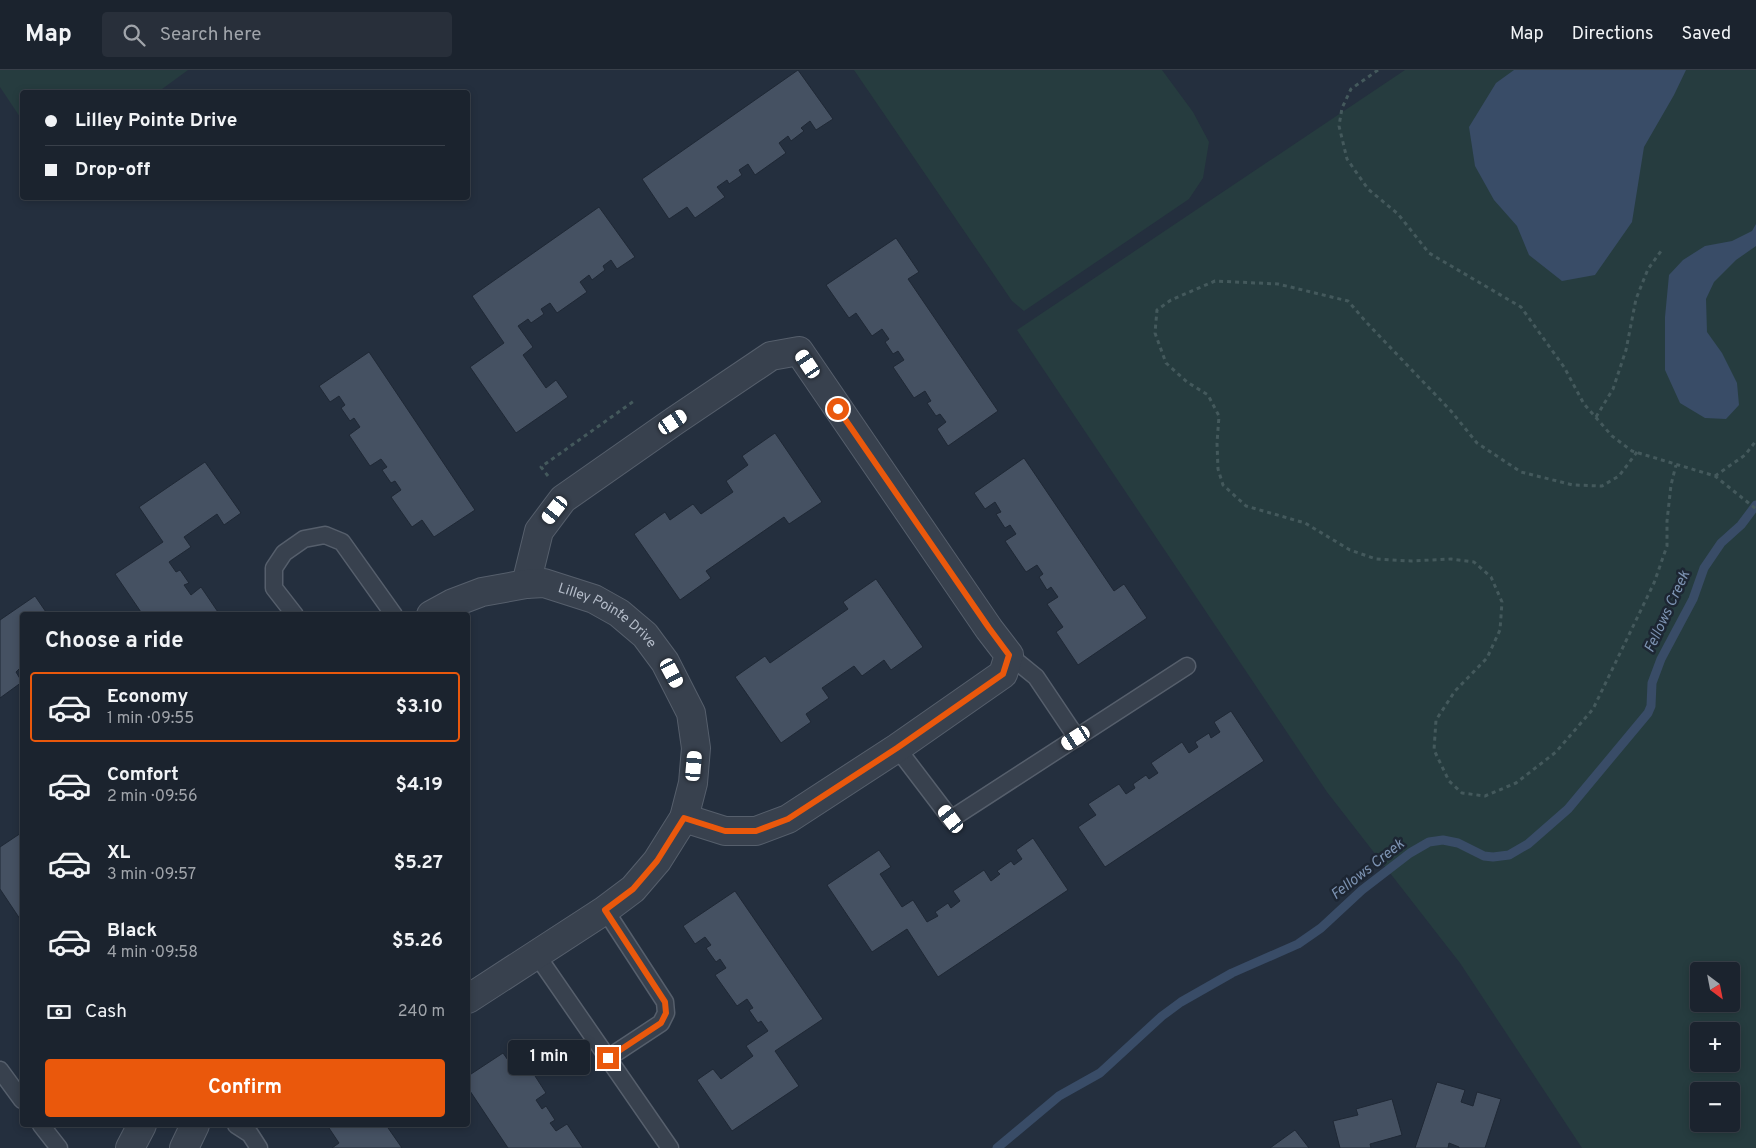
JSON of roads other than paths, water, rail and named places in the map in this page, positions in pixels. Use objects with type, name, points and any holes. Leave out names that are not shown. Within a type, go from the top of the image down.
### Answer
[{"type":"street","points":[[526,584],[538,531],[563,499],[770,356],[799,351],[1009,655],[1003,674],[897,748],[788,819],[756,831],[725,831],[684,818]]},
{"type":"street","name":"Lilley Pointe Drive","points":[[436,612],[453,603],[482,592],[526,584],[544,583],[594,599],[618,613],[646,635],[666,662],[691,714],[696,748],[693,783],[684,818],[657,861],[633,889],[605,910],[470,998]]},
{"type":"street","points":[[130,1148],[141,1127]]},
{"type":"street","points":[[184,1148],[194,1127]]},
{"type":"lane","points":[[294,612],[274,588],[274,568],[284,553],[304,539],[325,535],[342,542],[392,612]]},
{"type":"lane","points":[[1009,655],[1036,677],[1076,738]]},
{"type":"lane","points":[[897,748],[951,819],[1188,666]]},
{"type":"lane","points":[[605,910],[665,1002],[666,1013],[661,1023],[608,1058]]},
{"type":"lane","points":[[536,954],[670,1148]]},
{"type":"lane","points":[[0,1070],[20,1097]]},
{"type":"lane","points":[[43,1127],[59,1148]]},
{"type":"lane","points":[[239,1127],[250,1134],[259,1148]]},
{"type":"water","points":[[1514,70],[1686,70],[1644,147],[1632,222],[1595,275],[1562,281],[1529,255],[1517,226],[1494,200],[1475,166],[1469,127],[1496,83]]},
{"type":"water","points":[[1756,224],[1756,246],[1736,260],[1714,282],[1706,299],[1707,332],[1722,353],[1737,383],[1739,405],[1726,419],[1705,418],[1680,403],[1665,370],[1665,317],[1669,275],[1683,260],[1705,246],[1732,241],[1752,231]]},
{"type":"waterway","name":"Fellows Creek","points":[[997,1148],[1059,1096],[1100,1073],[1162,1016],[1181,1002],[1232,973],[1298,944],[1321,928],[1362,890],[1410,853],[1429,842],[1443,840],[1458,843],[1484,856],[1493,857],[1509,855],[1528,844],[1568,809],[1648,713],[1651,706],[1652,683],[1661,659],[1693,599],[1704,568],[1721,543],[1741,525],[1756,505]]}]
